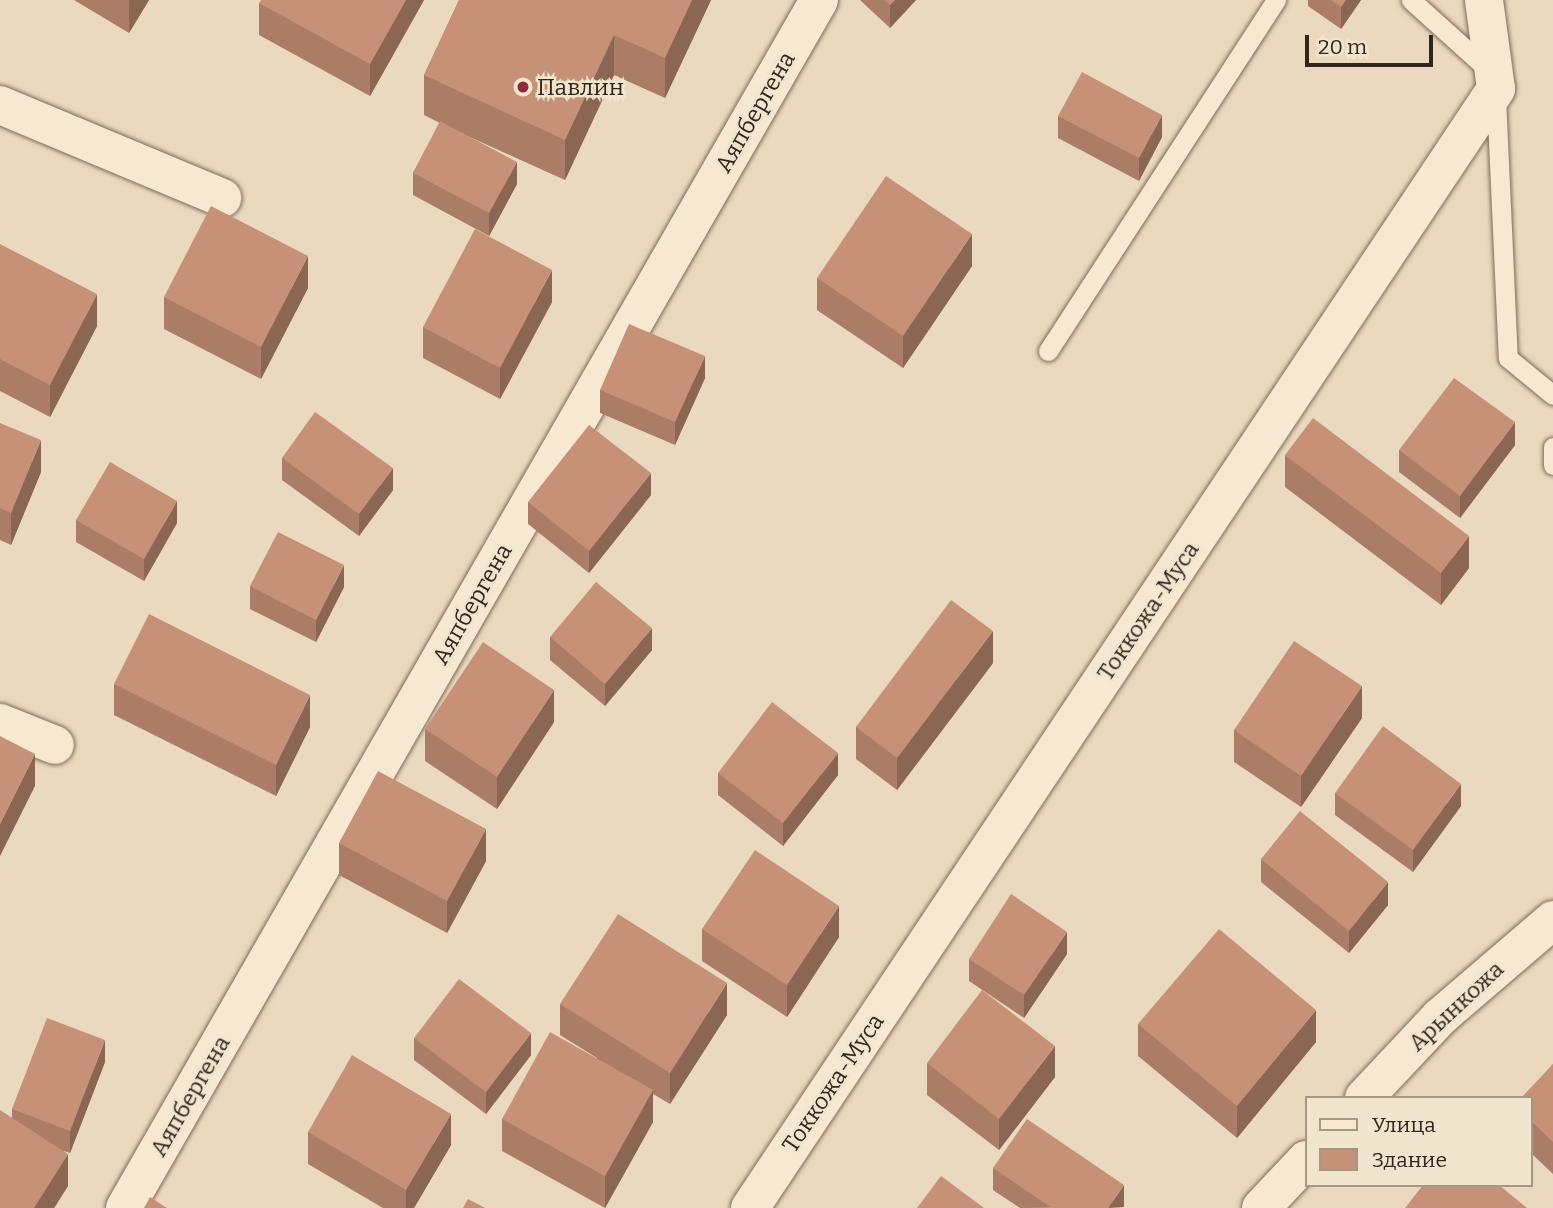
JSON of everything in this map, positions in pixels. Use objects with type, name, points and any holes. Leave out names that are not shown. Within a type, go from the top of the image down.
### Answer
[{"type":"street","name":"Аяпбергена","points":[[125,1208],[819,0]]},
{"type":"street","points":[[1484,0],[1495,82]]},
{"type":"street","name":"Токкожа-Муса","points":[[750,1208],[1495,82]]},
{"type":"street","points":[[0,106],[222,198]]},
{"type":"street","points":[[0,723],[55,745]]},
{"type":"street","name":"Арынкожа","points":[[1366,1096],[1440,1017],[1553,920]]},
{"type":"street","points":[[1261,1208],[1304,1162]]},
{"type":"lane","points":[[1048,351],[1276,0]]},
{"type":"lane","points":[[1411,0],[1495,82],[1508,358],[1553,396]]},
{"type":"lane","points":[[1553,447],[1553,466]]},
{"type":"building","points":[[261,0],[406,0],[370,64],[259,3]]},
{"type":"building","name":"Павлин","points":[[459,0],[692,0],[665,58],[614,35],[565,140],[424,75]]},
{"type":"building","points":[[1331,0],[1346,0],[1341,7]]},
{"type":"building","points":[[1082,72],[1162,115],[1139,158],[1058,116]]},
{"type":"building","points":[[440,121],[517,162],[489,213],[413,173]]},
{"type":"building","points":[[886,176],[972,234],[903,336],[817,278]]},
{"type":"building","points":[[211,206],[308,256],[261,347],[164,297]]},
{"type":"building","points":[[475,229],[552,270],[500,368],[423,327]]},
{"type":"building","points":[[0,244],[97,294],[50,385],[0,359]]},
{"type":"building","points":[[629,324],[705,356],[675,422],[600,390]]},
{"type":"building","points":[[1454,378],[1515,422],[1460,496],[1399,450]]},
{"type":"building","points":[[315,412],[393,468],[359,514],[282,458]]},
{"type":"building","points":[[1313,418],[1469,536],[1441,573],[1285,455]]},
{"type":"building","points":[[0,423],[41,440],[11,513],[0,508]]},
{"type":"building","points":[[589,425],[651,473],[589,551],[528,502]]},
{"type":"building","points":[[110,462],[177,501],[144,559],[76,520]]},
{"type":"building","points":[[278,532],[344,565],[316,620],[250,586]]},
{"type":"building","points":[[596,582],[652,628],[605,684],[550,637]]},
{"type":"building","points":[[951,600],[993,631],[897,758],[856,727]]},
{"type":"building","points":[[149,614],[310,695],[276,765],[114,684]]},
{"type":"building","points":[[1294,641],[1362,686],[1301,776],[1234,730]]},
{"type":"building","points":[[483,642],[554,690],[497,777],[425,729]]},
{"type":"building","points":[[772,702],[838,753],[783,823],[718,773]]},
{"type":"building","points":[[1383,726],[1461,784],[1413,850],[1335,793]]},
{"type":"building","points":[[0,736],[35,754],[0,824]]},
{"type":"building","points":[[378,771],[486,829],[447,901],[339,843]]},
{"type":"building","points":[[1300,811],[1388,882],[1349,931],[1261,859]]},
{"type":"building","points":[[755,850],[839,906],[787,985],[702,929]]},
{"type":"building","points":[[1011,894],[1067,932],[1024,995],[969,959]]},
{"type":"building","points":[[618,914],[727,983],[670,1073],[560,1004]]},
{"type":"building","points":[[1219,929],[1316,1010],[1237,1106],[1138,1024]]},
{"type":"building","points":[[459,979],[531,1033],[486,1092],[414,1038]]},
{"type":"building","points":[[982,990],[1055,1046],[999,1119],[927,1063]]},
{"type":"building","points":[[47,1018],[105,1040],[70,1131],[12,1109]]},
{"type":"building","points":[[550,1032],[653,1090],[605,1176],[502,1119]]},
{"type":"building","points":[[352,1055],[451,1114],[406,1190],[308,1132]]},
{"type":"building","points":[[1553,1064],[1553,1142],[1532,1122],[1532,1096],[1523,1096]]},
{"type":"building","points":[[0,1110],[68,1154],[34,1208],[0,1208]]},
{"type":"building","points":[[1027,1119],[1124,1185],[1108,1208],[1052,1208],[993,1168]]},
{"type":"building","points":[[941,1176],[984,1208],[917,1208]]},
{"type":"building","points":[[1421,1187],[1501,1187],[1527,1208],[1405,1208]]},
{"type":"building","points":[[150,1197],[167,1208],[144,1208]]},
{"type":"building","points":[[468,1199],[485,1208],[463,1208]]},
{"type":"place","name":"Павлин","points":[[523,87]]}]
